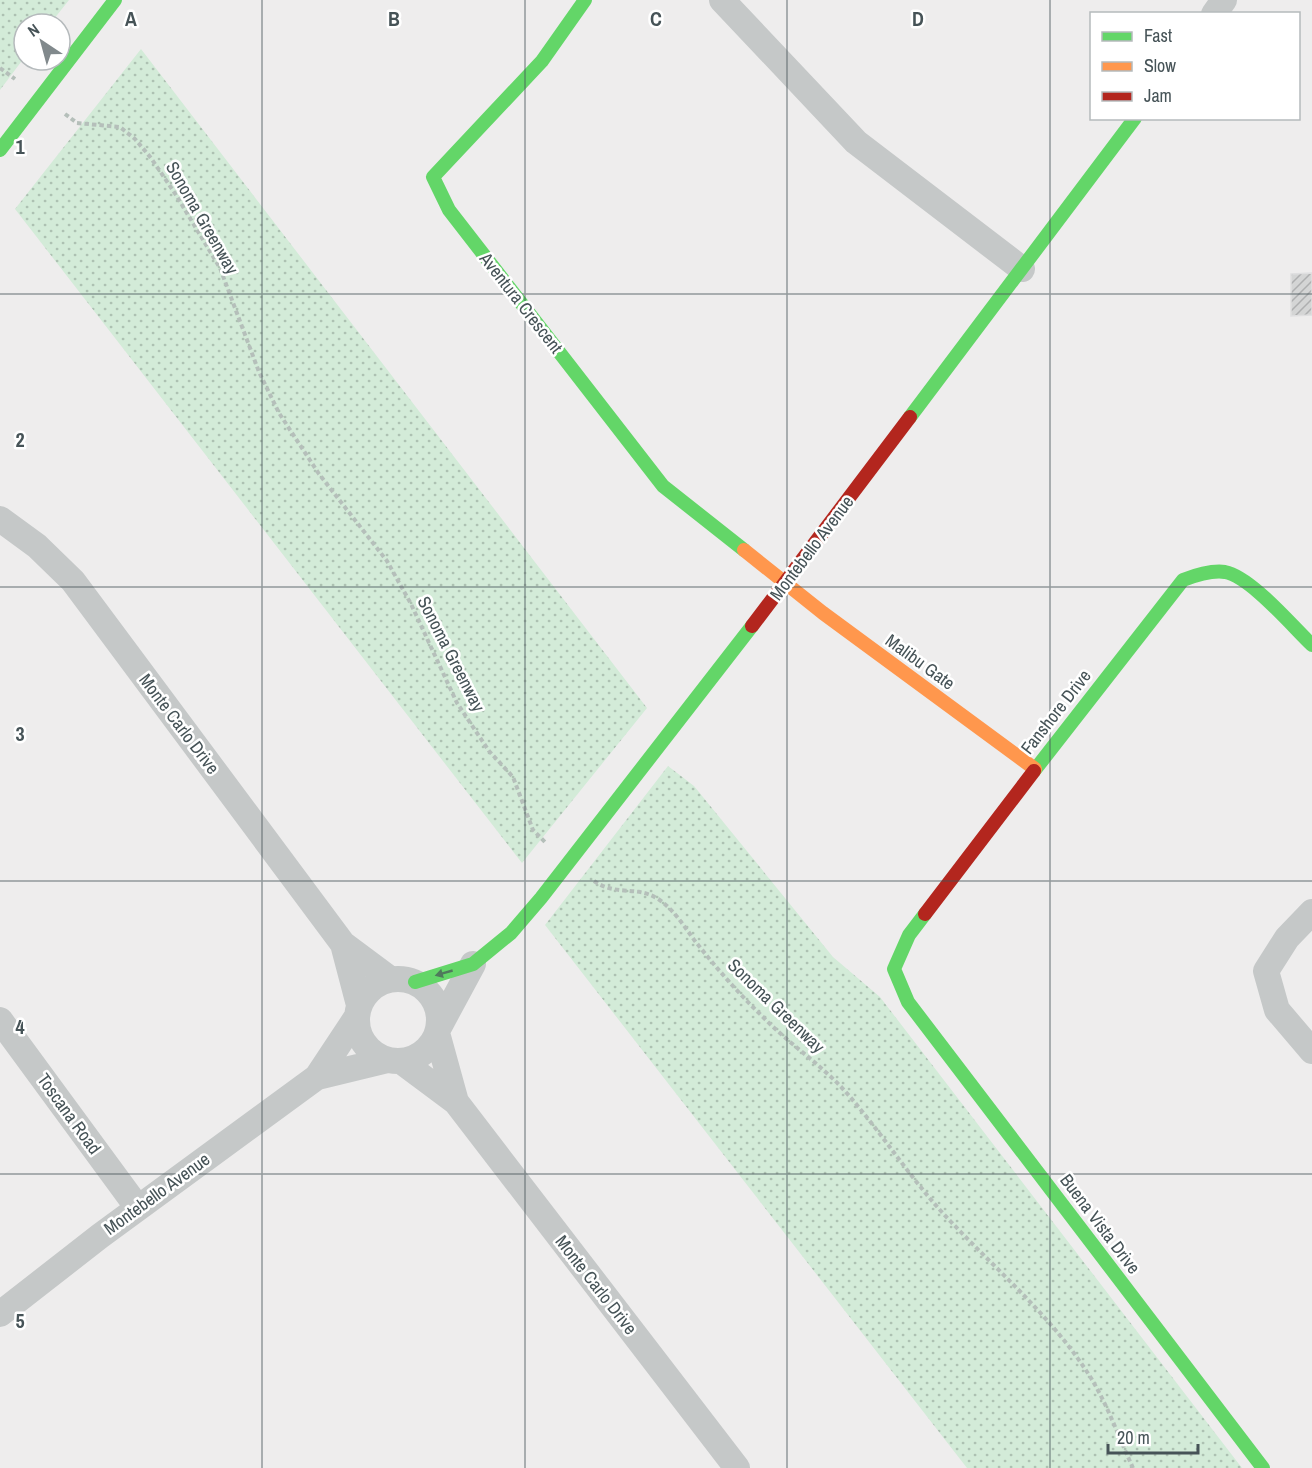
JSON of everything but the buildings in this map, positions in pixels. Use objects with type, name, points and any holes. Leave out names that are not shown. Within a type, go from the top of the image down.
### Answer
[{"type":"street","points":[[0,150],[115,0]]},
{"type":"street","name":"Aventura Crescent","points":[[585,0],[542,61],[433,177],[449,210],[663,486],[785,583]]},
{"type":"street","points":[[722,0],[856,142],[1022,269]]},
{"type":"street","name":"Montebello Avenue","points":[[416,982],[473,964],[511,933],[569,862],[785,583],[1134,120]]},
{"type":"street","name":"Monte Carlo Drive","points":[[0,519],[37,546],[74,582],[343,944],[390,979]]},
{"type":"street","name":"Fanshore Drive","points":[[908,1002],[894,969],[909,935],[1170,593],[1183,580],[1202,573],[1228,573],[1251,587],[1312,645]]},
{"type":"street","name":"Malibu Gate","points":[[785,583],[1035,769]]},
{"type":"street","points":[[1312,912],[1287,938],[1266,971],[1277,1010],[1312,1051]]},
{"type":"street","name":"Monte Carlo Drive","points":[[343,944],[358,1011]]},
{"type":"street","name":"Montebello Avenue","points":[[438,1031],[473,964]]},
{"type":"street","points":[[390,979],[416,982],[426,989],[438,1009],[438,1031],[432,1044],[412,1059],[394,1061],[374,1054],[364,1044],[358,1032],[358,1011],[371,988],[390,979]]},
{"type":"street","name":"Buena Vista Drive","points":[[908,1002],[1263,1468]]},
{"type":"street","name":"Montebello Avenue","points":[[0,1314],[138,1208],[317,1077],[358,1011]]},
{"type":"street","name":"Toscana Road","points":[[0,1020],[138,1208]]},
{"type":"street","name":"Monte Carlo Drive","points":[[438,1031],[456,1102]]},
{"type":"street","name":"Montebello Avenue","points":[[317,1077],[394,1061]]},
{"type":"street","name":"Monte Carlo Drive","points":[[394,1061],[456,1102],[737,1468]]},
{"type":"path","points":[[0,68],[20,82],[47,91]]},
{"type":"path","name":"Sonoma Greenway","points":[[47,91],[57,109],[77,123],[120,127],[135,139],[151,158],[193,221],[220,268],[259,372],[279,413],[319,474],[387,561],[411,604],[457,703],[489,751],[513,777],[533,830],[569,862],[603,887],[614,890],[637,890],[652,894],[669,907],[721,974],[764,1018],[843,1089],[930,1198],[968,1241],[1026,1296],[1062,1338],[1100,1394],[1133,1468]]},
{"type":"green space","points":[[0,0],[69,0],[60,12],[12,12],[14,72],[0,90]]},
{"type":"green space","points":[[141,49],[647,708],[522,863],[15,209]]},
{"type":"green space","points":[[668,766],[694,786],[833,957],[880,997],[1242,1468],[967,1468],[545,925]]},
{"type":"traffic: fast","points":[[0,150],[115,0]]},
{"type":"traffic: fast","points":[[585,0],[542,61],[433,177],[449,210],[663,486],[744,550]]},
{"type":"traffic: fast","points":[[910,417],[1133,120]]},
{"type":"traffic: fast","points":[[1034,771],[1183,580],[1214,572],[1225,572],[1235,576],[1259,592],[1312,645]]},
{"type":"traffic: fast","points":[[415,982],[473,964],[511,933],[541,898],[752,626]]},
{"type":"traffic: fast","points":[[925,914],[909,935],[894,969],[908,1002],[1263,1468]]},
{"type":"traffic: slow","points":[[744,550],[823,613],[1035,769]]},
{"type":"traffic: jam","points":[[752,626],[910,417]]},
{"type":"traffic: jam","points":[[925,914],[1034,771]]}]
